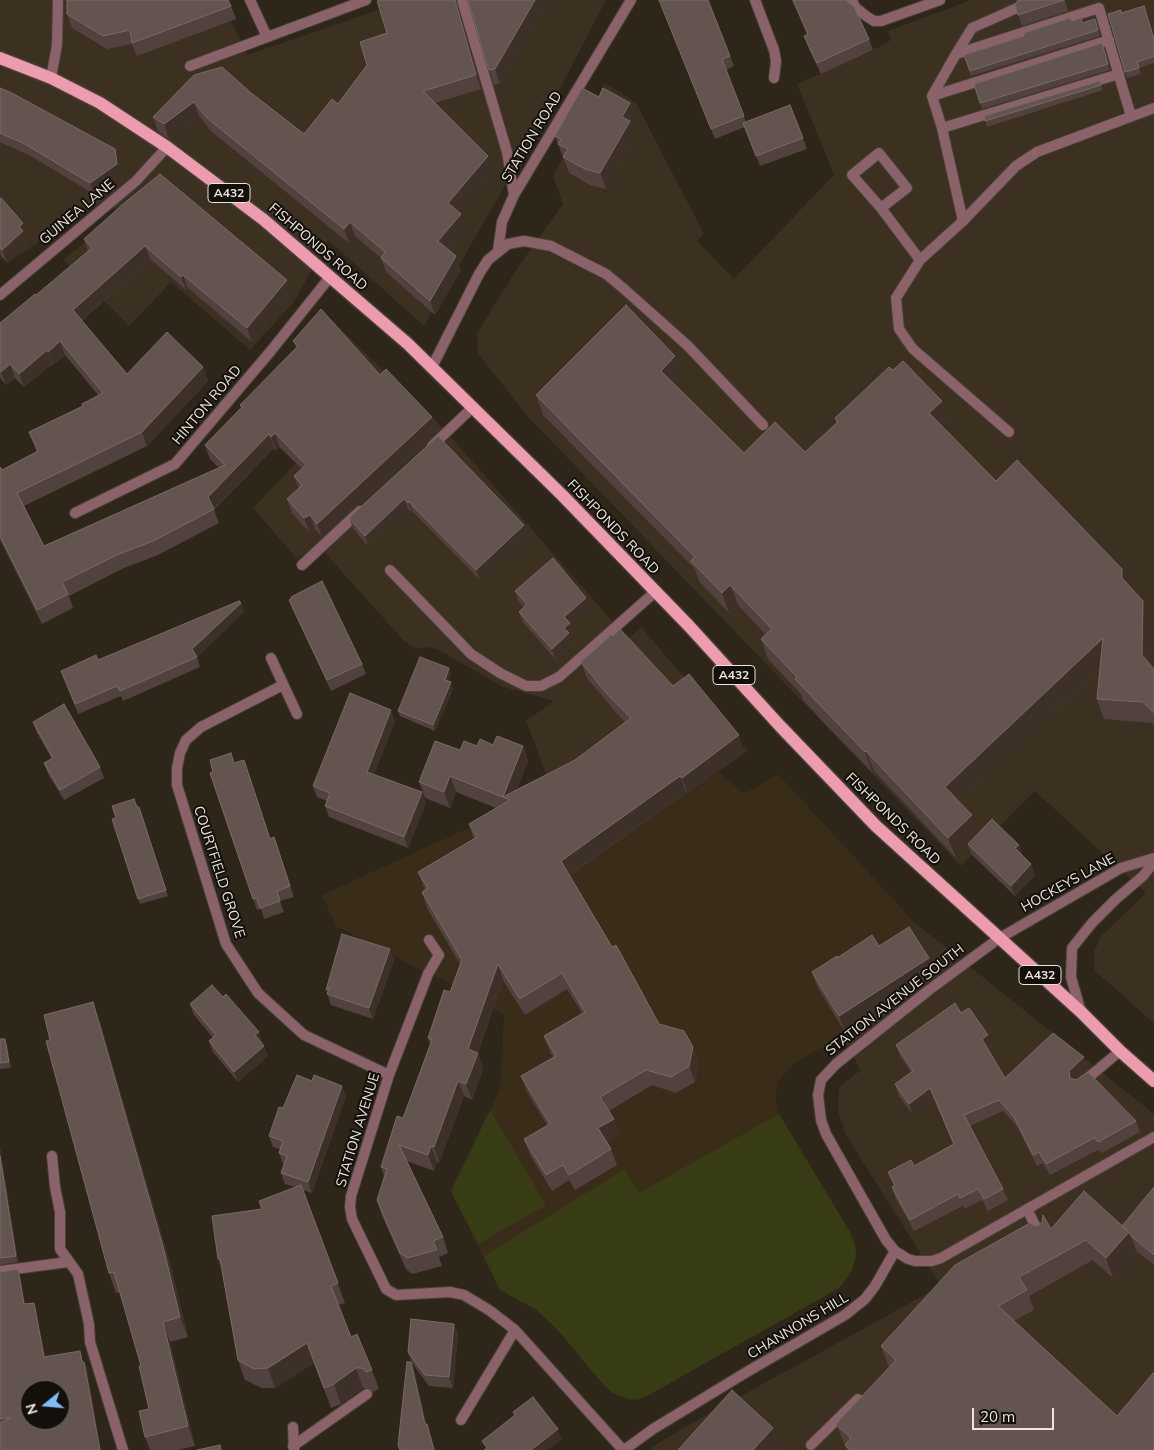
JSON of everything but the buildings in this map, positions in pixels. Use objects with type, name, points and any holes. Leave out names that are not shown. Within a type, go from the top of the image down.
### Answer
[{"type":"main road","name":"FISHPONDS ROAD","points":[[0,58],[51,78],[100,103],[167,147],[264,220],[432,367],[563,496],[689,626],[780,726],[876,826],[998,939],[1081,1012],[1120,1051],[1154,1081]]},
{"type":"street","points":[[51,78],[57,45],[58,0]]},
{"type":"street","points":[[250,0],[267,36]]},
{"type":"street","points":[[190,66],[366,0]]},
{"type":"street","name":"STATION ROAD","points":[[462,0],[507,152],[514,195]]},
{"type":"street","name":"STATION ROAD","points":[[514,195],[630,0]]},
{"type":"street","points":[[755,0],[774,50],[776,61],[774,78]]},
{"type":"street","points":[[852,0],[856,7],[866,16],[874,21],[881,21],[940,0]]},
{"type":"street","points":[[956,54],[1098,4],[1131,116]]},
{"type":"street","points":[[963,221],[942,128],[932,96],[972,28],[1017,8]]},
{"type":"street","points":[[932,96],[1109,40]]},
{"type":"street","points":[[942,128],[1119,74]]},
{"type":"street","points":[[1009,432],[913,349],[899,329],[896,298],[920,260],[963,221],[1016,166],[1037,152],[1154,108]]},
{"type":"street","name":"GUINEA LANE","points":[[0,295],[136,181],[167,147]]},
{"type":"street","points":[[881,208],[906,188],[879,153],[852,175],[881,208],[920,260]]},
{"type":"street","points":[[498,251],[502,222],[514,195]]},
{"type":"street","points":[[432,367],[479,274],[498,251],[508,244],[524,241],[551,246],[606,274],[630,293],[688,346],[763,426]]},
{"type":"street","name":"HINTON ROAD","points":[[75,513],[175,464],[270,352],[330,277]]},
{"type":"street","points":[[423,453],[473,407]]},
{"type":"street","points":[[302,565],[366,506]]},
{"type":"street","points":[[390,570],[472,654],[500,673],[526,686],[540,686],[559,677],[655,592]]},
{"type":"street","points":[[271,658],[297,714]]},
{"type":"street","name":"COURTFIELD GROVE","points":[[283,685],[201,728],[186,740],[180,752],[177,768],[177,785],[226,944],[258,993],[304,1036],[389,1074]]},
{"type":"street","name":"HOCKEYS LANE","points":[[998,939],[1121,868],[1154,858]]},
{"type":"street","points":[[1081,1012],[1071,977],[1072,948],[1092,924],[1116,899],[1143,876],[1154,862]]},
{"type":"street","name":"STATION AVENUE SOUTH","points":[[895,1250],[886,1240],[826,1134],[819,1111],[819,1088],[824,1076],[836,1064],[929,990],[998,939]]},
{"type":"street","name":"STATION AVENUE","points":[[429,940],[439,955],[428,974],[389,1074],[351,1196],[352,1219],[386,1290],[396,1295],[450,1292],[464,1295],[489,1310],[515,1330],[623,1450]]},
{"type":"street","points":[[1079,1085],[1120,1051]]},
{"type":"street","points":[[895,1250],[915,1261],[932,1261],[941,1258],[1154,1138]]},
{"type":"street","points":[[52,1156],[60,1212],[60,1249],[78,1274],[90,1324],[90,1342],[123,1450]]},
{"type":"street","points":[[1027,1209],[1042,1239]]},
{"type":"street","name":"CHANNONS HILL","points":[[623,1450],[653,1429],[845,1316],[865,1299],[875,1286],[895,1250]]},
{"type":"street","points":[[0,1271],[68,1262]]},
{"type":"street","points":[[461,1420],[515,1330]]},
{"type":"street","points":[[293,1448],[367,1394]]},
{"type":"street","points":[[812,1445],[858,1399]]},
{"type":"street","points":[[293,1427],[293,1448]]},
{"type":"shaded area","points":[[0,0],[221,0],[247,55],[408,0],[606,0],[552,104],[424,326],[328,240],[294,302],[250,350],[171,282],[129,326],[63,260],[120,214],[106,199],[7,263],[0,255]]},
{"type":"shaded area","points":[[971,0],[1154,0],[1154,1023],[1095,971],[1094,952],[1101,936],[1146,893],[1035,791],[961,866],[529,418],[477,352],[477,333],[518,267],[563,204],[553,176],[605,83],[636,103],[704,234],[697,241],[734,279],[834,175],[797,84],[891,40],[888,31]]},
{"type":"shaded area","points":[[324,313],[443,428],[628,639],[641,627],[748,751],[561,883],[552,789],[526,721],[554,701],[503,687],[439,650],[427,647],[415,649],[404,641],[318,545],[297,559],[253,508],[296,463],[242,414]]},
{"type":"shaded area","points":[[719,772],[744,794],[778,774],[915,923],[906,931],[935,976],[792,1065],[777,1083],[776,1100],[779,1114],[850,1232],[855,1244],[856,1255],[852,1271],[847,1279],[839,1288],[645,1397],[636,1400],[627,1399],[612,1392],[603,1384],[556,1328],[535,1309],[500,1290],[451,1191],[500,1090],[504,1016],[468,991],[428,974],[336,926],[322,895],[512,808],[561,883]]},
{"type":"shaded area","points":[[915,923],[1154,1114],[1154,1450],[648,1450],[681,1429],[941,1286],[846,1135],[838,1111],[839,1087],[861,1070],[841,1036],[935,976],[906,931]]},
{"type":"green space","points":[[490,1110],[546,1205],[478,1244],[451,1191]]},
{"type":"green space","points":[[779,1114],[850,1232],[855,1244],[856,1255],[852,1271],[839,1288],[645,1397],[636,1400],[627,1399],[612,1392],[603,1384],[556,1328],[535,1309],[500,1290],[484,1256],[625,1169],[639,1193]]}]
